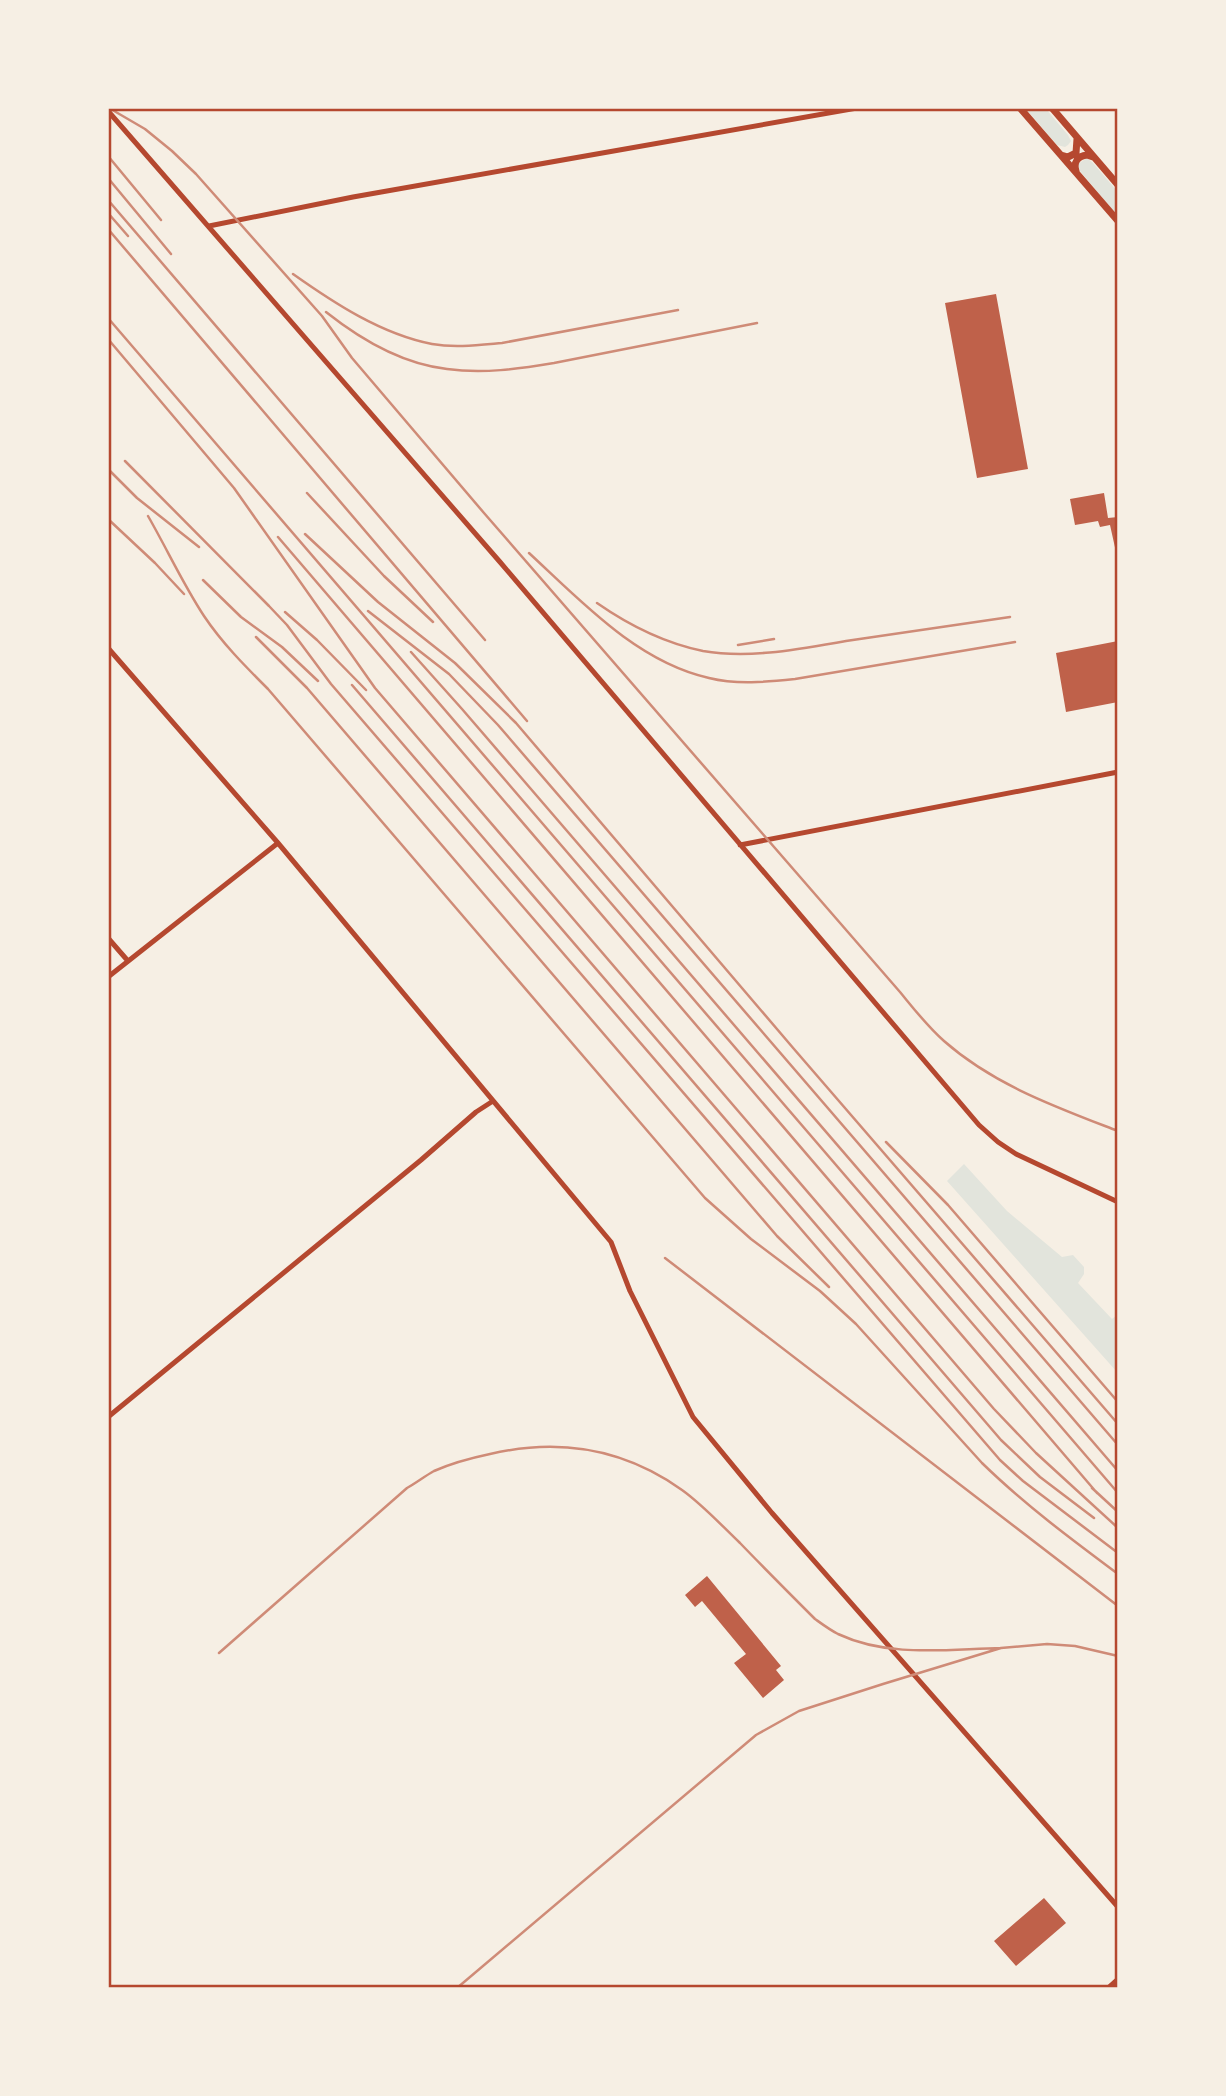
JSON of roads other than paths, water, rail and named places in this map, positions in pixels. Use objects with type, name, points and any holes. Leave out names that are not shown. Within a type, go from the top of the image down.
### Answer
[{"type":"main road","points":[[1020,108],[1118,221]]},
{"type":"main road","points":[[1052,108],[1118,185]]},
{"type":"main road","points":[[1060,155],[1068,157],[1076,153],[1077,138]]},
{"type":"main road","points":[[1077,175],[1075,167],[1078,159],[1087,155],[1094,158]]},
{"type":"street","points":[[209,226],[353,197],[857,108]]},
{"type":"street","points":[[108,111],[500,562],[979,1125],[1016,1154],[1118,1202]]},
{"type":"street","points":[[108,648],[278,844],[611,1242],[630,1291],[693,1417],[772,1513],[1118,1908]]},
{"type":"street","points":[[740,845],[1118,772]]},
{"type":"street","points":[[108,977],[278,844]]},
{"type":"street","points":[[108,938],[128,961]]},
{"type":"street","points":[[108,1417],[476,1112],[493,1101]]},
{"type":"street","points":[[1108,1987],[1118,1979]]},
{"type":"railway","points":[[109,108],[145,129],[196,174],[322,316],[352,358],[484,513],[932,1029],[963,1057],[1026,1094],[1118,1131]]},
{"type":"railway","points":[[108,156],[161,220]]},
{"type":"railway","points":[[108,178],[171,254]]},
{"type":"railway","points":[[108,200],[485,640]]},
{"type":"railway","points":[[108,213],[128,236]]},
{"type":"railway","points":[[108,229],[527,721]]},
{"type":"railway","points":[[293,274],[376,325],[413,339],[441,345],[502,343],[678,310]]},
{"type":"railway","points":[[326,312],[353,332],[398,356],[431,366],[474,371],[554,363],[757,323]]},
{"type":"railway","points":[[108,318],[1118,1493]]},
{"type":"railway","points":[[108,339],[234,488],[375,688],[994,1409],[1036,1453],[1118,1528]]},
{"type":"railway","points":[[125,461],[287,625],[331,684],[1000,1460],[1023,1481],[1118,1553]]},
{"type":"railway","points":[[108,469],[137,498],[199,547]]},
{"type":"railway","points":[[307,493],[384,576],[433,622]]},
{"type":"railway","points":[[148,516],[189,592],[218,636],[268,689],[705,1198],[751,1239],[820,1291],[856,1324],[998,1478],[1048,1521],[1118,1574]]},
{"type":"railway","points":[[108,519],[184,594]]},
{"type":"railway","points":[[305,534],[378,602],[455,663],[516,723],[1118,1424]]},
{"type":"railway","points":[[278,537],[1097,1493]]},
{"type":"railway","points":[[529,553],[590,609],[634,644],[683,670],[730,682],[795,679],[1015,642]]},
{"type":"railway","points":[[203,580],[241,617],[282,647],[318,681]]},
{"type":"railway","points":[[597,603],[661,638],[703,651],[739,654],[793,650],[1010,617]]},
{"type":"railway","points":[[368,611],[449,674],[498,725],[1118,1445]]},
{"type":"railway","points":[[285,612],[366,690]]},
{"type":"railway","points":[[256,637],[307,688],[777,1236],[829,1287]]},
{"type":"railway","points":[[738,645],[774,639]]},
{"type":"railway","points":[[411,652],[1118,1471]]},
{"type":"railway","points":[[352,685],[1001,1440],[1040,1477],[1094,1518]]},
{"type":"railway","points":[[886,1142],[948,1205],[1118,1402]]},
{"type":"railway","points":[[665,1258],[1118,1606]]},
{"type":"railway","points":[[219,1653],[407,1488],[434,1471],[462,1461],[516,1449],[541,1447],[590,1450],[637,1464],[660,1476],[697,1502],[815,1619],[838,1634],[857,1642],[898,1649],[1001,1648]]},
{"type":"railway","points":[[1092,1488],[1118,1512]]},
{"type":"railway","points":[[457,1988],[756,1735],[799,1711],[1001,1648],[1047,1644],[1075,1646],[1118,1656]]}]
